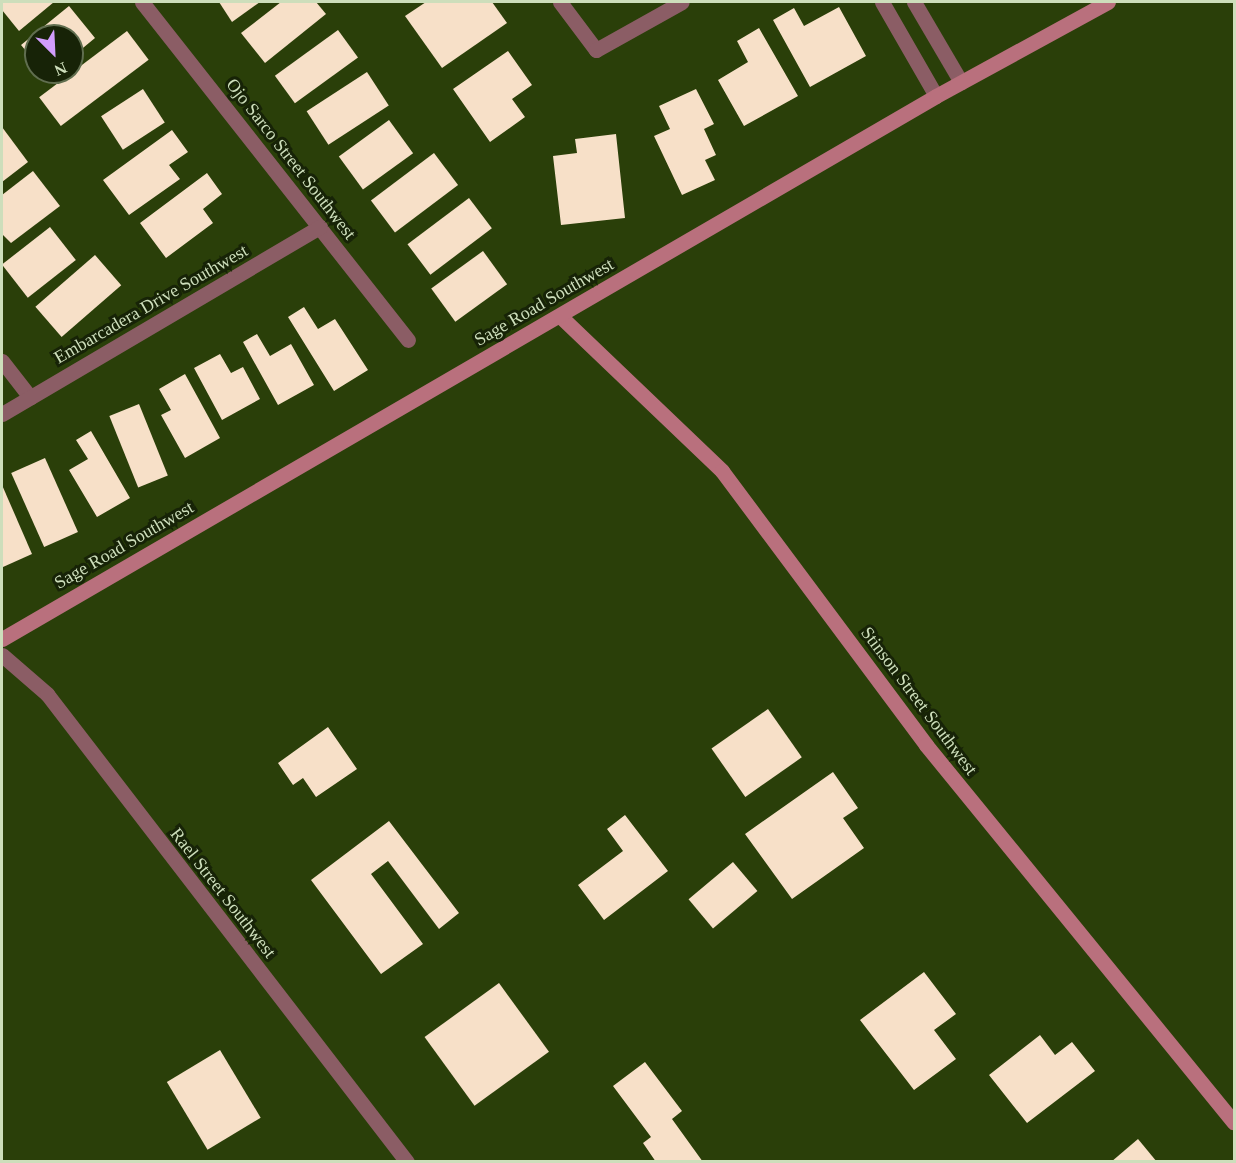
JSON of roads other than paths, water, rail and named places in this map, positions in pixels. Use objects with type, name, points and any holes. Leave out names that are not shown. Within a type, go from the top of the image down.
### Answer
[{"type":"street","name":"Ojo Sarco Street Southwest","points":[[142,2],[408,340]]},
{"type":"street","points":[[560,2],[596,50],[682,2]]},
{"type":"street","points":[[882,2],[936,96]]},
{"type":"street","points":[[914,2],[961,82]]},
{"type":"street","name":"Sage Road Southwest","points":[[2,639],[936,96],[1108,2]]},
{"type":"street","name":"Embarcadera Drive Southwest","points":[[2,414],[320,227]]},
{"type":"street","name":"Stinson Street Southwest","points":[[560,316],[722,471],[926,746],[1234,1122]]},
{"type":"street","points":[[2,361],[30,397]]},
{"type":"street","name":"Rael Street Southwest","points":[[2,655],[47,694],[407,1161]]}]
